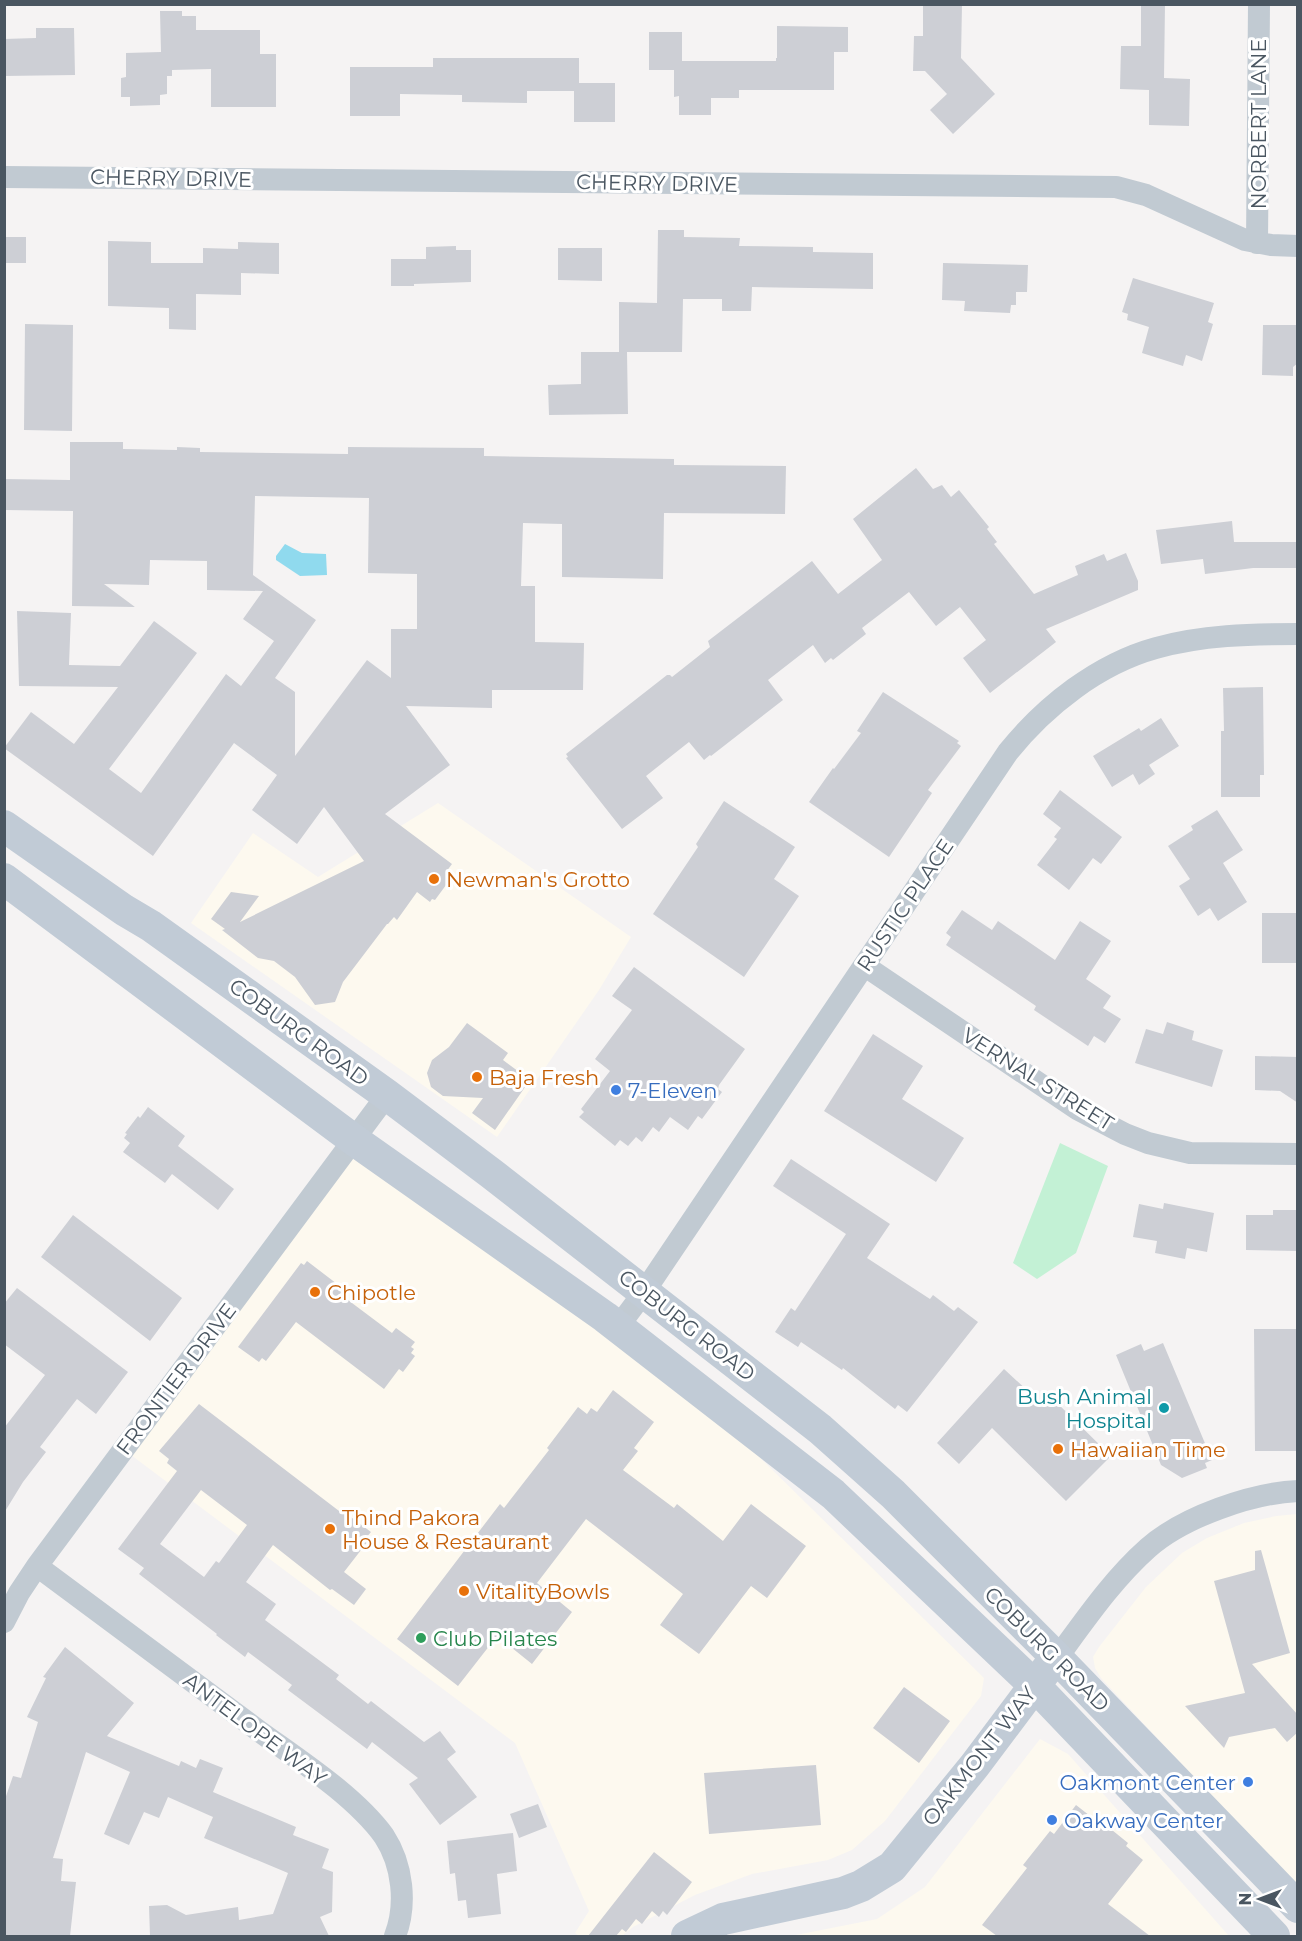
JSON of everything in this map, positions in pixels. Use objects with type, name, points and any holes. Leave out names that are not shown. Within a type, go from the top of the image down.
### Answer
[{"type":"main road","name":"COBURG ROAD","points":[[4,826],[124,910],[161,933],[387,1095],[820,1429],[893,1494],[1057,1658],[1298,1907]]},
{"type":"main road","name":"COBURG ROAD","points":[[4,879],[354,1140],[618,1327],[833,1494],[1034,1685],[1274,1936]]},
{"type":"main road","name":"OAKMONT WAY","points":[[687,1936],[723,1919],[843,1893],[861,1886],[892,1867],[975,1765],[1034,1685],[1057,1658]]},
{"type":"street","name":"NORBERT LANE","points":[[1257,243],[1259,4]]},
{"type":"street","name":"CHERRY DRIVE","points":[[4,177],[1116,187],[1146,195],[1233,236],[1257,243],[1298,246]]},
{"type":"street","name":"RUSTIC PLACE","points":[[618,1327],[644,1292],[1008,752],[1030,727],[1067,694],[1108,668],[1154,648],[1211,638],[1298,634]]},
{"type":"street","name":"VERNAL STREET","points":[[865,966],[1077,1109],[1125,1134],[1148,1143],[1190,1153],[1298,1154]]},
{"type":"street","name":"FRONTIER DRIVE","points":[[4,1622],[19,1593],[37,1566],[387,1095]]},
{"type":"street","name":"OAKMONT WAY","points":[[1057,1658],[1131,1564],[1150,1546],[1185,1524],[1237,1502],[1269,1494],[1298,1491]]},
{"type":"street","name":"ANTELOPE WAY","points":[[37,1566],[323,1778],[374,1824],[385,1838],[399,1873],[402,1908],[395,1936]]},
{"type":"shaded area","points":[[438,803],[631,937],[599,990],[497,1137],[191,923],[253,833],[318,877]]},
{"type":"shaded area","points":[[354,1140],[686,1385],[984,1678],[981,1696],[885,1821],[852,1850],[828,1860],[752,1874],[695,1895],[633,1927],[622,1936],[579,1936],[575,1933],[589,1911],[515,1743],[123,1449]]},
{"type":"shaded area","name":"Oakmont Center","points":[[1297,1514],[1297,1887],[1101,1678],[1095,1668],[1093,1657],[1146,1587],[1182,1553],[1207,1538],[1244,1523]]},
{"type":"shaded area","name":"Oakway Center","points":[[1040,1739],[1068,1754],[1229,1936],[791,1936],[877,1919],[925,1887]]},
{"type":"green space","points":[[1060,1143],[1108,1166],[1076,1253],[1037,1279],[1013,1263]]},
{"type":"water","points":[[285,544],[302,553],[326,554],[327,575],[300,576],[276,560],[276,556]]},
{"type":"building","points":[[923,4],[962,4],[961,58],[995,94],[953,134],[930,110],[947,94],[925,71],[913,71],[914,36],[923,36]]},
{"type":"building","points":[[1141,4],[1165,4],[1164,78],[1190,79],[1189,126],[1149,125],[1149,90],[1120,89],[1121,46],[1141,46]]},
{"type":"building","points":[[160,11],[182,11],[182,16],[196,16],[196,30],[260,30],[260,54],[276,54],[276,107],[211,107],[211,69],[172,70],[172,76],[167,76],[167,94],[160,95],[160,105],[130,106],[130,97],[121,97],[121,78],[126,77],[126,53],[161,52]]},
{"type":"building","points":[[777,26],[848,27],[848,52],[834,52],[834,90],[739,90],[739,98],[711,98],[711,115],[679,115],[679,96],[674,97],[674,70],[649,70],[649,32],[682,32],[682,61],[776,61]]},
{"type":"building","points":[[36,28],[74,28],[75,75],[4,76],[4,39],[36,38]]},
{"type":"building","points":[[433,58],[579,58],[579,83],[615,83],[615,122],[574,122],[574,91],[527,91],[527,103],[462,102],[462,95],[400,94],[400,116],[350,116],[350,67],[433,67]]},
{"type":"building","points":[[658,230],[684,230],[684,237],[740,238],[739,246],[813,247],[813,252],[873,253],[873,289],[752,287],[751,311],[722,311],[722,299],[683,299],[682,352],[627,352],[628,414],[549,415],[548,385],[581,384],[581,352],[619,352],[619,302],[657,303]]},
{"type":"building","points":[[4,237],[26,237],[26,263],[4,263]]},
{"type":"building","points":[[108,241],[151,242],[151,263],[203,263],[203,248],[238,249],[238,242],[279,243],[279,274],[241,273],[241,295],[196,294],[196,330],[169,329],[169,308],[108,306]]},
{"type":"building","points":[[456,246],[456,250],[471,250],[471,282],[391,286],[391,259],[426,259],[426,247]]},
{"type":"building","points":[[558,248],[602,248],[602,281],[558,280]]},
{"type":"building","points":[[943,263],[1028,265],[1027,292],[1016,292],[1016,305],[1011,305],[1010,313],[964,311],[965,301],[942,300]]},
{"type":"building","points":[[1133,278],[1214,303],[1208,322],[1213,324],[1202,361],[1186,355],[1183,366],[1142,353],[1149,327],[1127,320],[1128,314],[1122,312]]},
{"type":"building","points":[[25,324],[73,325],[72,431],[24,430]]},
{"type":"building","points":[[1263,325],[1298,325],[1298,363],[1293,367],[1293,376],[1262,375]]},
{"type":"building","points":[[70,442],[123,442],[123,449],[177,450],[177,447],[200,448],[200,452],[348,454],[348,447],[484,448],[484,456],[674,459],[674,465],[786,466],[785,514],[664,513],[663,579],[562,577],[562,524],[523,523],[521,586],[535,586],[535,642],[584,643],[583,690],[492,690],[492,708],[406,706],[450,765],[385,814],[452,864],[446,872],[449,875],[446,879],[449,881],[435,900],[432,899],[430,902],[417,892],[397,920],[394,917],[387,924],[343,982],[335,1002],[315,1005],[295,977],[274,961],[258,958],[211,919],[231,892],[259,896],[240,922],[364,861],[324,807],[297,844],[252,810],[277,775],[234,743],[153,856],[4,748],[31,712],[74,744],[118,687],[19,686],[17,611],[71,613],[69,665],[120,666],[154,621],[197,653],[109,769],[141,793],[226,674],[241,686],[274,641],[243,619],[263,591],[207,590],[207,561],[150,560],[149,585],[104,584],[135,607],[72,606],[73,511],[4,510],[4,479],[70,480]],"holes":[[[255,496],[369,498],[368,573],[417,574],[417,629],[391,629],[391,678],[367,660],[295,756],[295,692],[275,678],[316,620],[253,575]]]},
{"type":"building","points":[[916,468],[933,489],[942,485],[951,497],[959,490],[989,527],[987,529],[997,542],[994,544],[1034,594],[1078,575],[1075,566],[1104,554],[1107,561],[1126,553],[1138,581],[1138,590],[1046,629],[1056,642],[990,693],[963,658],[986,640],[960,607],[936,626],[909,592],[862,628],[866,634],[833,660],[831,658],[825,663],[813,645],[768,680],[783,700],[711,756],[704,760],[689,742],[646,776],[663,798],[622,829],[566,758],[568,757],[566,754],[667,675],[672,677],[710,647],[708,641],[812,561],[838,594],[882,560],[853,519]]},
{"type":"building","points":[[1232,521],[1234,542],[1298,542],[1298,568],[1253,568],[1205,574],[1203,559],[1161,564],[1156,530]]},
{"type":"building","points":[[1263,687],[1264,775],[1260,775],[1260,797],[1221,797],[1223,688]]},
{"type":"building","points":[[883,692],[959,741],[957,743],[961,746],[928,790],[932,793],[889,857],[809,802],[861,733],[857,731]]},
{"type":"building","points":[[1161,718],[1179,746],[1149,765],[1155,774],[1139,785],[1133,774],[1112,787],[1093,756],[1139,728],[1141,731]]},
{"type":"building","points":[[1060,790],[1122,837],[1101,864],[1093,858],[1069,890],[1037,865],[1057,839],[1054,837],[1061,828],[1043,814]]},
{"type":"building","points":[[724,801],[795,847],[774,879],[799,896],[744,977],[653,914],[698,847],[696,844]]},
{"type":"building","points":[[1217,810],[1243,850],[1223,863],[1247,902],[1218,921],[1210,908],[1198,916],[1179,886],[1190,879],[1168,846],[1193,830],[1191,826]]},
{"type":"building","points":[[962,910],[992,930],[998,921],[1055,960],[1080,921],[1111,941],[1086,979],[1111,996],[1103,1008],[1121,1019],[1105,1043],[1094,1036],[1088,1046],[1034,1010],[1036,1006],[946,945],[951,937],[946,933]]},
{"type":"building","points":[[1262,913],[1298,913],[1298,963],[1262,963]]},
{"type":"building","points":[[634,967],[745,1049],[719,1085],[718,1089],[722,1092],[702,1119],[698,1116],[688,1130],[670,1117],[659,1132],[653,1127],[642,1142],[636,1137],[628,1146],[620,1140],[615,1146],[579,1117],[584,1112],[581,1109],[610,1071],[595,1059],[632,1010],[612,996]]},
{"type":"building","points":[[1167,1022],[1194,1031],[1192,1040],[1223,1050],[1212,1087],[1135,1063],[1146,1029],[1163,1034]]},
{"type":"building","name":"Baja Fresh","points":[[467,1023],[508,1053],[503,1060],[530,1080],[495,1130],[472,1113],[483,1098],[443,1096],[431,1087],[427,1073],[432,1060],[449,1047]]},
{"type":"building","points":[[873,1034],[923,1066],[902,1099],[964,1138],[936,1182],[824,1111]]},
{"type":"building","points":[[1255,1056],[1298,1057],[1298,1103],[1280,1091],[1255,1090]]},
{"type":"building","points":[[148,1107],[185,1136],[178,1146],[234,1189],[218,1210],[172,1174],[165,1183],[123,1152],[130,1143],[124,1138],[127,1134],[125,1133]]},
{"type":"building","points":[[791,1159],[890,1224],[867,1258],[930,1299],[933,1295],[954,1311],[958,1307],[978,1322],[907,1412],[898,1405],[895,1409],[843,1368],[842,1370],[801,1342],[798,1347],[775,1332],[791,1308],[795,1311],[846,1234],[773,1186]]},
{"type":"building","points":[[1164,1203],[1214,1213],[1207,1252],[1187,1248],[1185,1259],[1155,1253],[1157,1241],[1133,1237],[1139,1204],[1163,1209]]},
{"type":"building","points":[[1273,1210],[1298,1210],[1298,1251],[1246,1250],[1246,1215],[1273,1215]]},
{"type":"building","points":[[73,1215],[182,1298],[150,1341],[41,1257]]},
{"type":"building","points":[[307,1261],[341,1287],[340,1294],[392,1333],[396,1328],[415,1342],[411,1347],[414,1349],[411,1353],[415,1356],[403,1372],[399,1369],[384,1389],[296,1322],[266,1361],[262,1358],[259,1362],[238,1347],[301,1263],[304,1265]]},
{"type":"building","points":[[17,1288],[128,1372],[96,1414],[77,1399],[40,1447],[46,1452],[23,1482],[4,1513],[4,1428],[45,1375],[4,1344],[4,1304]]},
{"type":"building","points":[[1254,1329],[1298,1329],[1298,1451],[1255,1451]]},
{"type":"building","name":"Bush Animal Hospital","points":[[1163,1343],[1212,1460],[1205,1463],[1207,1468],[1182,1478],[1161,1465],[1116,1355],[1141,1344],[1144,1351]]},
{"type":"building","points":[[1004,1369],[1042,1404],[1050,1396],[1111,1456],[1066,1501],[992,1428],[959,1464],[937,1443]]},
{"type":"building","points":[[613,1390],[654,1422],[634,1448],[638,1451],[623,1470],[674,1508],[677,1504],[723,1541],[751,1504],[806,1546],[767,1598],[751,1586],[699,1654],[660,1625],[683,1594],[586,1519],[537,1583],[572,1612],[532,1664],[497,1636],[458,1686],[397,1639],[500,1504],[504,1508],[549,1450],[547,1448],[578,1407],[587,1414],[591,1408],[597,1412]]},
{"type":"building","points":[[199,1404],[343,1514],[344,1512],[371,1532],[365,1539],[368,1541],[344,1572],[366,1589],[354,1605],[332,1589],[330,1590],[273,1545],[246,1582],[276,1604],[265,1620],[339,1675],[336,1679],[368,1704],[371,1701],[424,1742],[440,1731],[456,1752],[447,1759],[477,1797],[440,1825],[409,1784],[418,1778],[372,1742],[367,1749],[288,1690],[292,1685],[248,1652],[245,1657],[139,1574],[144,1568],[118,1549],[177,1471],[167,1463],[169,1459],[159,1451]],"holes":[[[201,1490],[247,1525],[219,1563],[216,1561],[204,1577],[160,1544]]]},
{"type":"building","points":[[1261,1550],[1290,1653],[1252,1664],[1298,1715],[1298,1732],[1287,1742],[1275,1728],[1229,1737],[1224,1748],[1185,1706],[1245,1693],[1214,1581],[1255,1570],[1255,1551]]},
{"type":"building","points":[[65,1647],[134,1703],[107,1736],[179,1766],[181,1761],[196,1768],[200,1759],[223,1768],[213,1792],[296,1827],[293,1835],[329,1849],[322,1868],[333,1872],[332,1912],[320,1917],[329,1936],[150,1936],[149,1906],[167,1905],[186,1915],[238,1907],[239,1920],[273,1914],[288,1873],[204,1838],[213,1817],[168,1797],[159,1818],[144,1812],[129,1845],[104,1834],[130,1772],[86,1752],[53,1858],[63,1859],[61,1881],[76,1882],[70,1936],[4,1936],[4,1802],[13,1776],[21,1778],[38,1722],[27,1717],[46,1678],[43,1677]]},
{"type":"building","points":[[904,1687],[950,1721],[919,1763],[873,1728]]},
{"type":"building","points":[[816,1765],[821,1825],[709,1834],[704,1773]]},
{"type":"building","points":[[538,1804],[547,1827],[519,1838],[510,1814]]},
{"type":"building","points":[[1076,1805],[1094,1819],[1096,1817],[1128,1843],[1126,1846],[1143,1860],[1108,1904],[1150,1936],[997,1936],[982,1925],[1027,1868],[1023,1865],[1050,1831],[1054,1834]]},
{"type":"building","points":[[513,1833],[517,1871],[497,1874],[501,1914],[468,1918],[466,1900],[458,1901],[455,1873],[450,1874],[447,1841]]},
{"type":"building","points":[[654,1852],[692,1882],[667,1915],[663,1911],[659,1917],[652,1911],[642,1924],[636,1919],[626,1932],[622,1929],[616,1936],[588,1936]]},
{"type":"place","name":"Newman's Grotto","points":[[434,879]]},
{"type":"place","name":"Baja Fresh","points":[[477,1077]]},
{"type":"place","name":"7-Eleven","points":[[616,1090]]},
{"type":"place","name":"Chipotle","points":[[315,1292]]},
{"type":"place","name":"Bush Animal Hospital","points":[[1164,1408]]},
{"type":"place","name":"Hawaiian Time","points":[[1058,1449]]},
{"type":"place","name":"Thind Pakora House & Restaurant","points":[[330,1529]]},
{"type":"place","name":"VitalityBowls","points":[[464,1591]]},
{"type":"place","name":"Club Pilates","points":[[421,1638]]},
{"type":"place","name":"Oakmont Center","points":[[1248,1782]]},
{"type":"place","name":"Oakway Center","points":[[1052,1820]]}]
